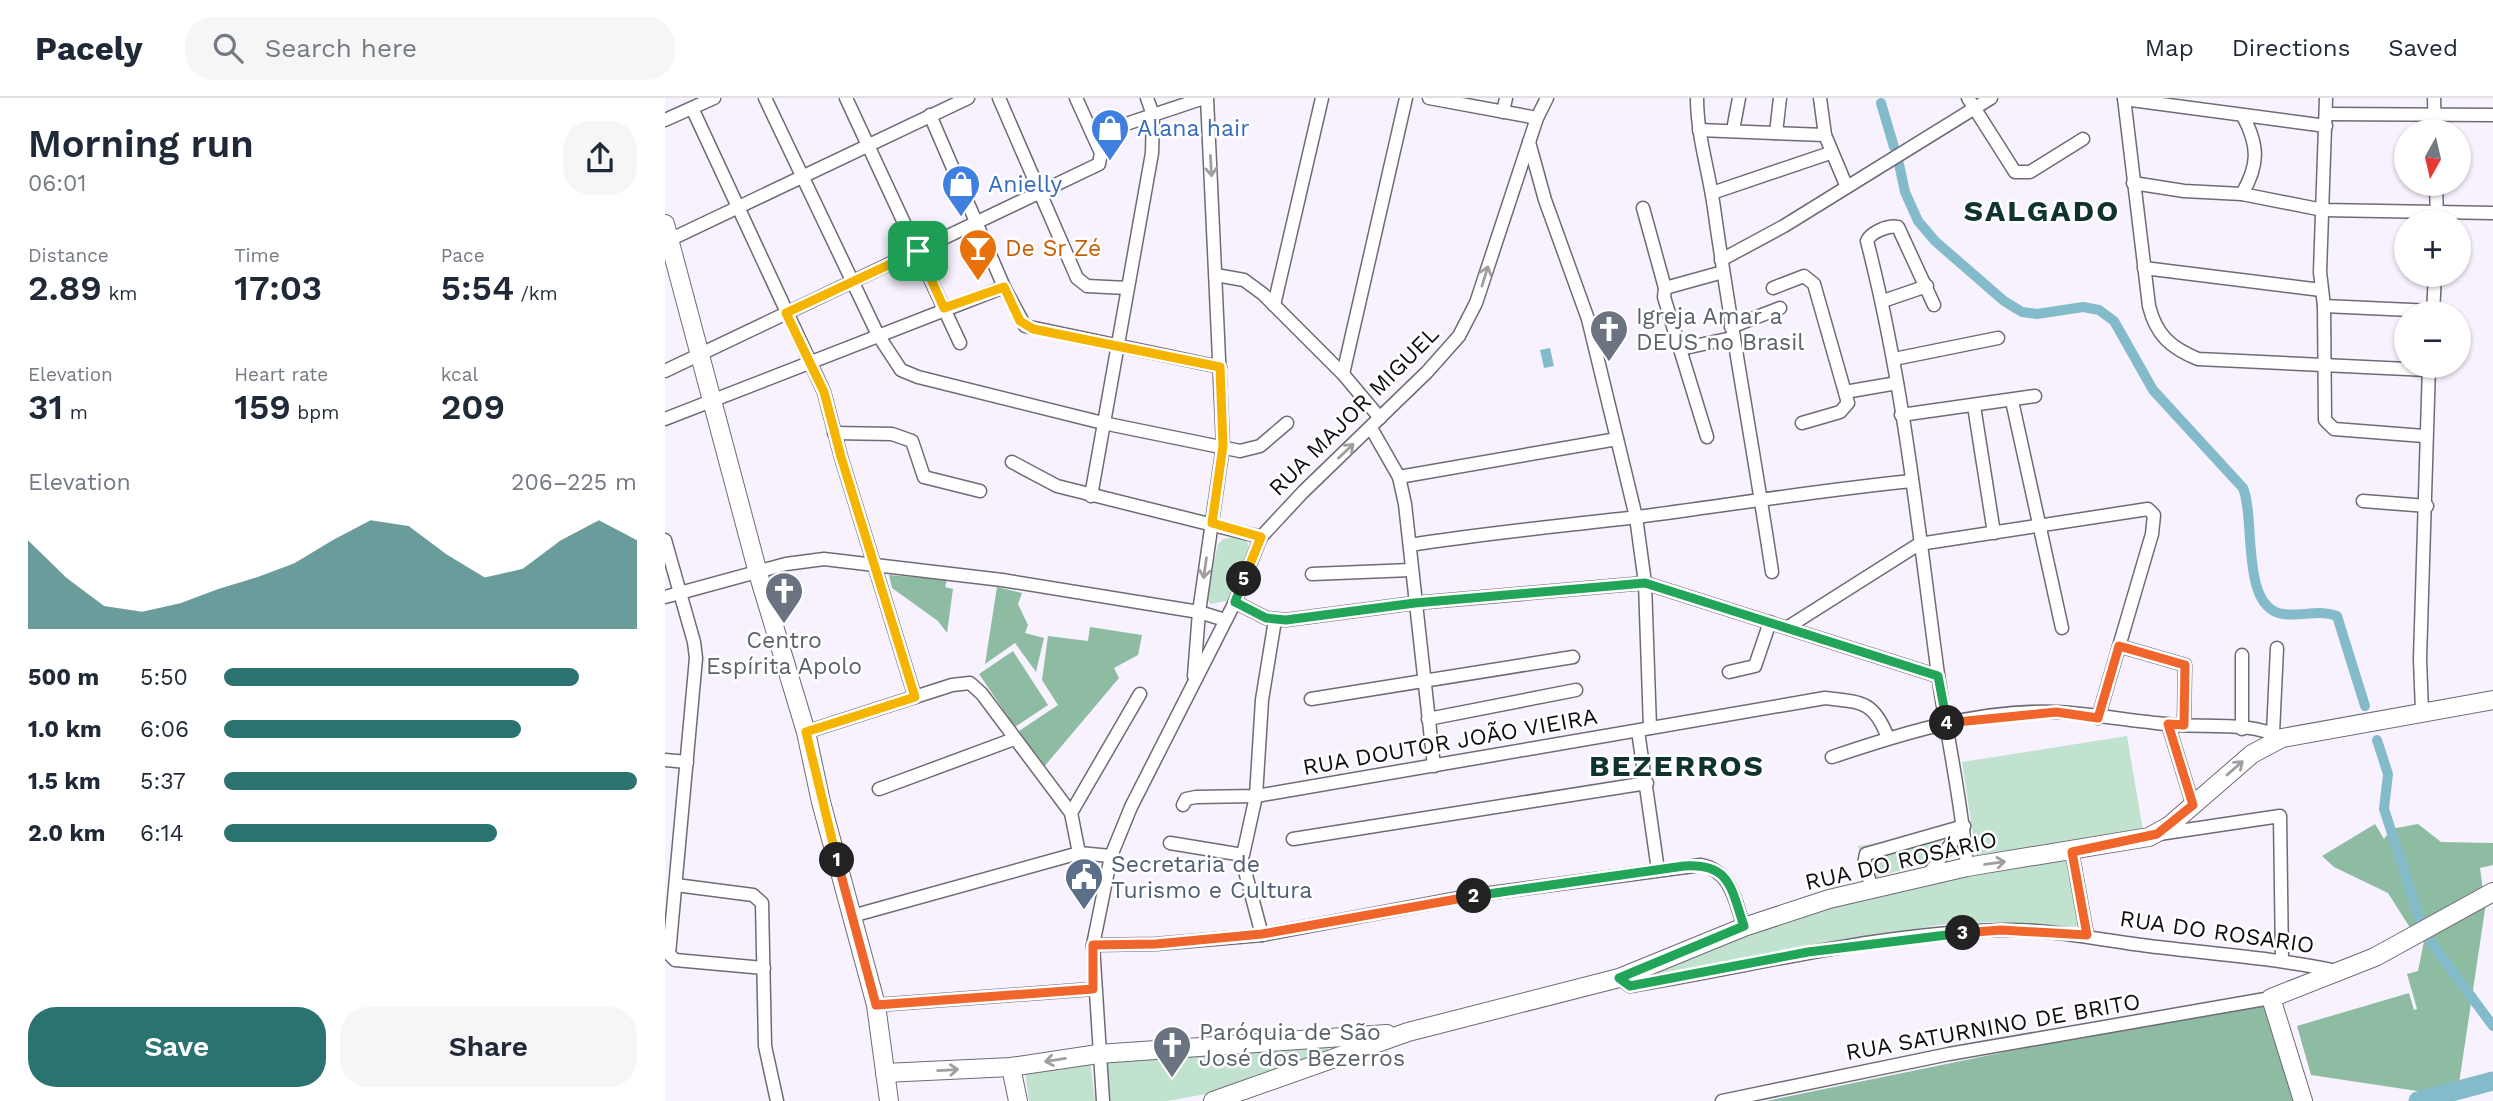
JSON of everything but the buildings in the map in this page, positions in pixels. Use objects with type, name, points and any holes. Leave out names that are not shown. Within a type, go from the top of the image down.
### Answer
[{"type":"main road","points":[[667,235],[758,573],[806,732],[876,1005],[889,1101]]},
{"type":"main road","points":[[2157,834],[2277,735],[2493,700]]},
{"type":"main road","name":"RUA DO ROSÁRIO","points":[[1408,1032],[1619,978],[1744,926],[1872,888],[1967,867],[2072,852],[2157,834]]},
{"type":"main road","points":[[2303,1101],[2271,998],[2341,972],[2403,944],[2493,892]]},
{"type":"main road","points":[[885,1073],[1011,1067],[1098,1054],[1408,1032]]},
{"type":"main road","points":[[1213,1101],[1408,1032]]},
{"type":"main road","points":[[1011,1067],[1018,1101]]},
{"type":"street","points":[[665,120],[714,98]]},
{"type":"street","points":[[765,98],[851,283],[897,365],[918,377],[1103,423],[1251,451],[1287,424]]},
{"type":"street","points":[[846,98],[960,344]]},
{"type":"street","points":[[667,235],[740,208],[968,98]]},
{"type":"street","points":[[999,98],[1081,284],[1127,288]]},
{"type":"street","points":[[665,371],[1095,167],[1101,158],[1076,98]]},
{"type":"street","points":[[1091,496],[1152,153],[1153,115],[1147,98]]},
{"type":"street","points":[[1093,135],[1206,98],[1223,446],[1199,612],[1193,685]]},
{"type":"street","points":[[1274,305],[1322,98]]},
{"type":"street","points":[[1343,374],[1406,98]]},
{"type":"street","points":[[1429,98],[1537,118]]},
{"type":"street","points":[[1503,112],[1506,98]]},
{"type":"street","name":"RUA MAJOR MIGUEL","points":[[1103,1101],[1093,989],[1093,945],[1111,856],[1156,753],[1235,602],[1261,537],[1459,336],[1476,303],[1537,118],[1547,98]]},
{"type":"street","points":[[1697,98],[1699,130],[1712,193],[1732,333],[1772,572]]},
{"type":"street","points":[[1733,130],[1738,98]]},
{"type":"street","points":[[1776,133],[1780,98]]},
{"type":"street","points":[[1820,98],[1830,153],[1846,186]]},
{"type":"street","points":[[1665,288],[1722,266],[1971,103],[1991,98]]},
{"type":"street","points":[[2394,367],[2198,359],[2178,351],[2154,326],[2144,268],[2124,98],[2243,116],[2326,120],[2493,116]]},
{"type":"street","points":[[2326,98],[2321,290],[2324,306],[2325,420],[2330,428],[2424,436]]},
{"type":"street","points":[[2434,98],[2434,117]]},
{"type":"street","points":[[1971,103],[2015,172],[2020,174],[2029,172],[2083,139]]},
{"type":"street","points":[[692,108],[824,392],[834,433],[915,697]]},
{"type":"street","points":[[929,115],[1004,287],[1025,326],[1220,367]]},
{"type":"street","points":[[2242,194],[2254,171],[2257,154],[2254,139],[2243,116]]},
{"type":"street","points":[[1699,130],[1825,135]]},
{"type":"street","points":[[1529,142],[1545,200],[1588,319],[1636,517],[1645,583],[1644,729],[1647,783],[1658,870]]},
{"type":"street","points":[[1712,193],[1830,153]]},
{"type":"street","points":[[2133,183],[2184,191],[2242,194],[2323,210],[2394,215]]},
{"type":"street","points":[[1643,208],[1665,288],[1664,297],[1707,438]]},
{"type":"street","points":[[2471,215],[2493,213]]},
{"type":"street","points":[[1934,305],[1902,232],[1890,226],[1869,237],[1867,241],[1894,359],[1938,676],[1964,826],[1967,867]]},
{"type":"street","points":[[2144,268],[2321,290]]},
{"type":"street","points":[[1216,275],[1244,280],[1274,305],[1343,374],[1380,418]]},
{"type":"street","points":[[1773,288],[1804,276],[1814,284],[1848,403],[1845,410],[1802,424]]},
{"type":"street","points":[[1882,301],[1927,286]]},
{"type":"street","points":[[665,419],[944,308],[1004,287]]},
{"type":"street","points":[[2324,306],[2394,310]]},
{"type":"street","points":[[1678,343],[1732,333],[1780,308]]},
{"type":"street","points":[[1894,359],[1998,338]]},
{"type":"street","points":[[2422,712],[2420,659],[2427,506],[2424,436],[2427,378]]},
{"type":"street","points":[[1845,392],[1896,383]]},
{"type":"street","points":[[1901,415],[2035,396]]},
{"type":"street","points":[[2012,401],[2061,628]]},
{"type":"street","points":[[1974,406],[1994,533]]},
{"type":"street","points":[[1371,428],[1399,477],[1434,766]]},
{"type":"street","points":[[834,433],[902,435],[912,441],[924,477],[980,491]]},
{"type":"street","points":[[1399,477],[1617,439]]},
{"type":"street","points":[[1012,462],[1057,486],[1261,537]]},
{"type":"street","points":[[1409,545],[1496,531],[1636,517],[1761,498],[1912,481]]},
{"type":"street","points":[[2363,501],[2427,506]]},
{"type":"street","points":[[1788,627],[1919,544],[2143,508],[2152,511],[2155,520],[2098,718]]},
{"type":"street","points":[[665,540],[696,658],[687,762],[671,868],[676,885],[669,954],[675,960],[686,962],[764,968]]},
{"type":"street","points":[[665,597],[824,559],[874,563],[1199,612],[1225,620]]},
{"type":"street","points":[[1312,573],[1411,570]]},
{"type":"street","points":[[1235,602],[1275,620],[1415,603],[1645,583],[1938,676]]},
{"type":"street","points":[[1262,934],[1243,851],[1256,796],[1262,700],[1275,620]]},
{"type":"street","points":[[1729,672],[1755,666],[1770,622]]},
{"type":"street","points":[[2119,646],[2185,665],[2184,725]]},
{"type":"street","points":[[1832,757],[1888,738],[1947,723],[2056,712],[2098,718],[2242,729],[2277,735],[2277,648]]},
{"type":"street","points":[[2242,655],[2242,729]]},
{"type":"street","points":[[1311,699],[1573,657]]},
{"type":"street","points":[[806,732],[952,685],[970,683],[982,694],[1014,739],[1050,780],[1071,813],[1079,853]]},
{"type":"street","points":[[1428,719],[1576,690]]},
{"type":"street","points":[[1071,813],[1140,694]]},
{"type":"street","name":"RUA DOUTOR JOÃO VIEIRA","points":[[1183,806],[1187,799],[1196,797],[1256,796],[1825,698],[1855,701],[1871,707],[1881,720],[1888,738]]},
{"type":"street","points":[[2168,724],[2193,805]]},
{"type":"street","points":[[879,789],[1014,739]]},
{"type":"street","points":[[665,760],[687,762]]},
{"type":"street","points":[[1293,839],[1647,783]]},
{"type":"street","points":[[2157,834],[2280,816],[2282,959]]},
{"type":"street","points":[[1928,875],[1964,826]]},
{"type":"street","points":[[1872,888],[1864,864],[1865,854],[1964,826]]},
{"type":"street","points":[[1170,843],[1243,851]]},
{"type":"street","name":"RUA DO ROSARIO","points":[[2072,852],[2087,935]]},
{"type":"street","points":[[852,916],[1079,853],[1111,856]]},
{"type":"street","points":[[1093,945],[1156,944],[1262,934],[1469,896],[1684,866],[1711,867],[1726,877],[1744,926]]},
{"type":"street","points":[[676,885],[757,898],[763,909],[765,1046],[777,1101]]},
{"type":"street","name":"RUA DO ROSARIO","points":[[1619,978],[1630,986],[1808,952],[1946,934],[2001,930],[2087,935],[2178,950],[2282,959],[2341,972]]},
{"type":"street","points":[[876,1005],[1093,989]]},
{"type":"street","name":"RUA SATURNINO DE BRITO","points":[[1722,1101],[1949,1054],[2271,998]]},
{"type":"green space","points":[[1223,539],[1246,539],[1250,550],[1231,600],[1211,604],[1206,598],[1218,544]]},
{"type":"green space","points":[[889,575],[947,580],[945,587],[953,589],[947,633],[938,621],[892,588]]},
{"type":"green space","points":[[997,587],[1022,593],[1018,604],[1028,625],[1025,633],[1044,638],[1036,672],[1015,643],[985,664]]},
{"type":"green space","points":[[1090,627],[1142,635],[1138,655],[1114,668],[1119,678],[1043,768],[1019,731],[1058,705],[1042,680],[1048,636],[1088,641]]},
{"type":"green space","points":[[1013,651],[1048,705],[1015,727],[979,674]]},
{"type":"green space","points":[[2127,736],[2143,831],[1976,855],[1962,762]]},
{"type":"green space","points":[[2375,824],[2384,839],[2391,829],[2418,824],[2441,842],[2493,843],[2493,865],[2480,868],[2483,890],[2414,934],[2388,893],[2334,867],[2322,856]]},
{"type":"green space","points":[[1950,831],[1921,864],[1868,880],[1858,846]]},
{"type":"green space","points":[[2069,858],[2081,927],[1993,922],[1938,925],[1631,981],[1842,895]]},
{"type":"green space","points":[[2486,903],[2457,1097],[2311,1075],[2297,1026],[2409,993],[2414,1010],[2417,1009],[2407,974],[2418,971],[2424,941]]},
{"type":"green space","points":[[2264,999],[2294,1101],[1766,1101]]},
{"type":"green space","points":[[1328,1046],[1328,1051],[1212,1093],[1167,1101],[1109,1101],[1106,1058]]},
{"type":"green space","points":[[1090,1059],[1095,1101],[1029,1101],[1025,1073]]},
{"type":"water","points":[[1550,348],[1554,366],[1544,368],[1540,350]]},
{"type":"waterway","points":[[1881,103],[1894,147]]},
{"type":"waterway","points":[[1899,164],[1905,192],[1918,221],[1935,241],[2004,301],[2022,312],[2037,314],[2083,307],[2099,310],[2114,321],[2153,390],[2243,488],[2247,502],[2255,580],[2260,596],[2269,608],[2283,614],[2323,613],[2337,616],[2365,706]]},
{"type":"waterway","points":[[2377,740],[2388,774],[2384,809],[2421,923]]},
{"type":"waterway","points":[[2430,941],[2493,1026]]},
{"type":"waterway","points":[[2418,1101],[2493,1081]]},
{"type":"place","name":"Alana hair","points":[[1110,162]]},
{"type":"place","name":"Anielly","points":[[961,218]]},
{"type":"place","name":"De Sr Zé","points":[[978,282]]},
{"type":"place","name":"Igreja Amar a DEUS no Brasil","points":[[1609,363]]},
{"type":"place","name":"Centro Espírita Apolo","points":[[784,625]]},
{"type":"place","name":"Secretaria de Turismo e Cultura","points":[[1084,911]]},
{"type":"place","name":"Paróquia de São José dos Bezerros","points":[[1172,1079]]},
{"type":"district","name":"SALGADO","points":[[2042,210]]},
{"type":"district","name":"BEZERROS","points":[[1677,765]]},
{"type":"route","points":[[918,251],[944,308],[1004,287],[1020,321],[1033,329],[1220,367],[1223,446],[1212,523],[1261,537],[1235,602],[1266,618],[1286,620],[1415,603],[1606,584],[1645,583],[1938,676],[1947,723],[2056,712],[2098,718],[2119,646],[2185,665],[2184,725],[2168,724],[2193,805],[2157,834],[2072,852],[2087,935],[2001,930],[1946,934],[1837,947],[1624,985],[1619,978],[1744,926],[1726,877],[1711,867],[1700,865],[1469,896],[1262,934],[1156,944],[1093,945],[1093,989],[876,1005],[821,803],[806,732],[915,697],[841,457],[824,392],[786,313],[918,251]]}]
